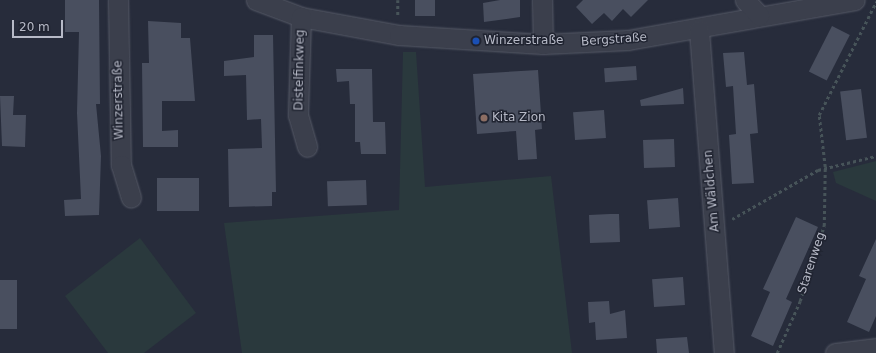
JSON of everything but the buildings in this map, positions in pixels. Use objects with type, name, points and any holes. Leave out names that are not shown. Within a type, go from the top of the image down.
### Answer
[{"type":"street","name":"Winzerstraße","points":[[118,0],[120,165],[130,198]]},
{"type":"street","name":"Bergstraße","points":[[256,0],[301,17],[399,35],[543,44],[628,40],[699,30],[759,15],[854,0]]},
{"type":"street","points":[[542,0],[543,44]]},
{"type":"street","points":[[745,0],[759,15]]},
{"type":"street","name":"Distelfinkweg","points":[[301,17],[298,115],[307,147]]},
{"type":"street","name":"Am Wäldchen","points":[[699,30],[716,230],[724,353]]},
{"type":"street","points":[[835,353],[876,348]]},
{"type":"path","points":[[825,167],[819,116],[876,2]]},
{"type":"path","points":[[716,230],[795,180],[825,167],[876,156]]},
{"type":"path","name":"Starenweg","points":[[776,353],[800,301],[824,226],[825,167]]},
{"type":"shaded area","points":[[403,52],[416,52],[425,187],[551,176],[572,353],[242,353],[224,223],[399,210]]},
{"type":"shaded area","points":[[876,161],[876,201],[836,183],[833,172]]},
{"type":"shaded area","points":[[140,238],[196,313],[144,353],[108,353],[65,296]]},
{"type":"place","name":"Winzerstraße","points":[[476,41]]},
{"type":"place","name":"Kita Zion","points":[[484,118]]}]
